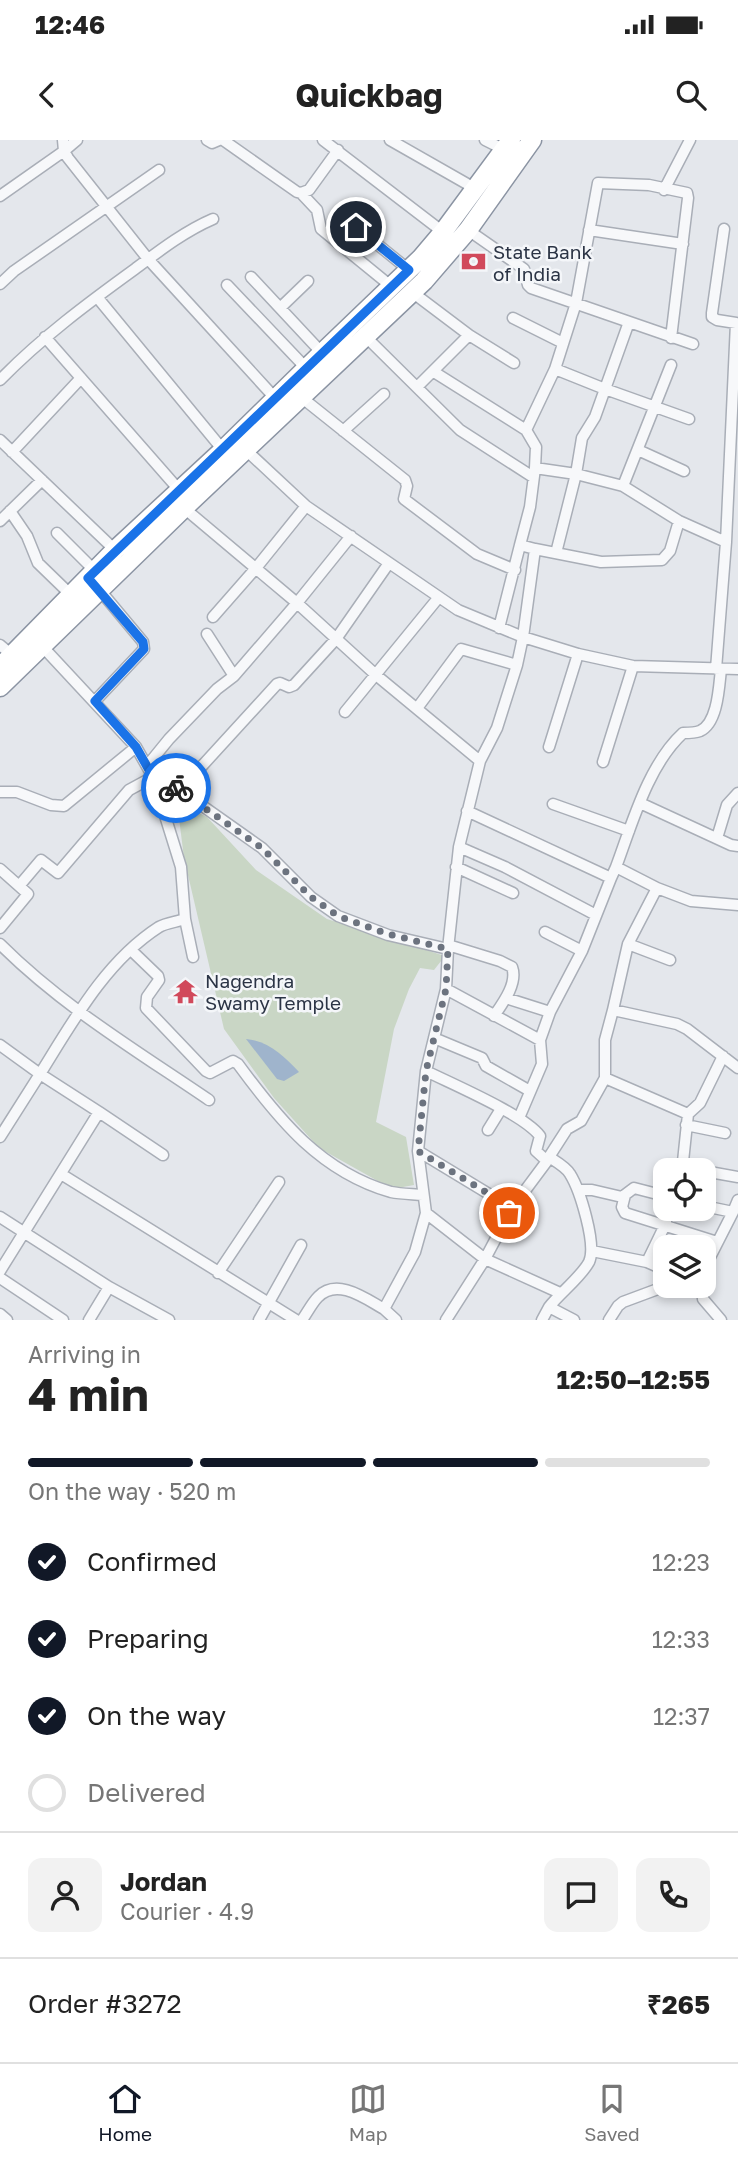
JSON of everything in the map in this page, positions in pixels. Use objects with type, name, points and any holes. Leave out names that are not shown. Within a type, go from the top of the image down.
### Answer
[{"type":"highway","points":[[0,687],[42,646],[115,550],[246,450],[412,292],[468,230],[532,140]]},
{"type":"highway","points":[[4,656],[71,595],[94,580],[182,499],[223,450],[409,270],[443,232],[507,145]]},
{"type":"street","points":[[63,140],[64,151],[148,259],[275,398]]},
{"type":"street","points":[[0,196],[77,140]]},
{"type":"street","points":[[207,140],[212,144],[221,140],[301,193],[317,210],[321,229],[392,286]]},
{"type":"street","points":[[323,140],[443,232]]},
{"type":"street","points":[[390,140],[475,188]]},
{"type":"street","points":[[485,140],[507,145]]},
{"type":"street","points":[[664,190],[690,140]]},
{"type":"street","points":[[301,193],[309,190],[338,150]]},
{"type":"street","points":[[0,284],[14,271],[159,170]]},
{"type":"street","points":[[526,430],[555,369],[576,303],[598,183],[649,185],[687,193],[671,338]]},
{"type":"street","points":[[0,380],[45,337],[97,297],[148,259],[213,219]]},
{"type":"street","points":[[356,227],[409,270]]},
{"type":"street","points":[[519,1118],[542,1065],[540,1040],[550,1012],[582,951],[640,803],[676,739],[683,733],[698,732],[707,726],[719,694],[718,669],[737,323],[712,317],[724,229]]},
{"type":"street","points":[[468,230],[524,269],[531,288],[693,344]]},
{"type":"street","points":[[589,230],[683,244]]},
{"type":"street","points":[[251,277],[321,353]]},
{"type":"street","points":[[280,309],[307,281]]},
{"type":"street","points":[[227,285],[306,368]]},
{"type":"street","points":[[412,292],[469,335],[514,363]]},
{"type":"street","points":[[97,297],[223,450]]},
{"type":"street","points":[[513,318],[563,343]]},
{"type":"street","points":[[556,552],[576,474],[582,438],[595,417],[629,322]]},
{"type":"street","points":[[365,335],[460,430],[534,472],[576,474],[623,486],[679,522],[726,542]]},
{"type":"street","points":[[418,386],[469,335]]},
{"type":"street","points":[[45,337],[182,499],[336,639],[480,761]]},
{"type":"street","points":[[623,486],[671,365]]},
{"type":"street","points":[[555,369],[689,419]]},
{"type":"street","points":[[434,372],[526,430],[536,447],[530,507],[499,628]]},
{"type":"street","points":[[12,452],[80,378]]},
{"type":"street","points":[[343,431],[384,394]]},
{"type":"street","points":[[301,397],[407,482],[404,499],[421,513],[477,554],[515,570]]},
{"type":"street","points":[[0,440],[115,550]]},
{"type":"street","points":[[246,450],[306,506],[458,610],[523,637],[632,666],[738,669]]},
{"type":"street","points":[[638,450],[684,471]]},
{"type":"street","points":[[0,521],[42,480]]},
{"type":"street","points":[[213,617],[306,506]]},
{"type":"street","points":[[10,511],[27,537],[38,564],[71,595]]},
{"type":"street","points":[[520,545],[601,562],[662,560],[670,551],[679,522]]},
{"type":"street","points":[[57,533],[143,642],[144,649],[95,701]]},
{"type":"street","points":[[147,766],[217,689],[234,676],[351,536]]},
{"type":"street","points":[[384,1309],[415,1252],[426,1213],[418,1151],[426,1071],[446,989],[459,847],[480,761],[497,728],[517,665],[535,549]]},
{"type":"street","points":[[180,790],[276,684],[289,687],[294,685],[336,639],[389,563]]},
{"type":"street","points":[[345,712],[439,597]]},
{"type":"street","points":[[207,634],[234,676]]},
{"type":"street","points":[[42,646],[136,747],[153,777],[181,867],[185,919],[193,957]]},
{"type":"street","points":[[418,707],[461,649],[517,665]]},
{"type":"street","points":[[549,747],[579,654]]},
{"type":"street","points":[[603,762],[632,666]]},
{"type":"street","points":[[0,792],[18,792],[51,805],[64,806],[136,747]]},
{"type":"street","points":[[153,777],[180,790],[262,848],[311,897],[338,916],[388,934],[448,947],[500,961],[512,967],[514,973],[506,998],[494,1016]]},
{"type":"street","points":[[19,887],[41,860],[58,873],[129,790],[153,777]]},
{"type":"street","points":[[717,838],[727,805],[738,793]]},
{"type":"street","points":[[640,803],[738,846]]},
{"type":"street","points":[[553,804],[629,831]]},
{"type":"street","points":[[467,811],[611,878]]},
{"type":"street","points":[[459,847],[505,867],[596,915]]},
{"type":"street","points":[[456,867],[513,893]]},
{"type":"street","points":[[616,867],[657,888],[691,901],[738,905]]},
{"type":"street","points":[[0,869],[28,894],[0,928]]},
{"type":"street","points":[[446,1320],[485,1259],[512,1208],[569,1127],[581,1121],[605,1078],[605,1040],[628,944],[657,888]]},
{"type":"street","points":[[0,1137],[79,1012],[122,956],[161,926],[185,919]]},
{"type":"street","points":[[545,932],[582,951]]},
{"type":"street","points":[[0,944],[28,972],[79,1012],[209,1100]]},
{"type":"street","points":[[628,944],[670,960]]},
{"type":"street","points":[[131,950],[158,976],[159,980],[147,997],[146,1008],[206,1071],[210,1073],[233,1061],[270,1108],[327,1162],[354,1179],[393,1192],[423,1195]]},
{"type":"street","points":[[446,989],[540,1040]]},
{"type":"street","points":[[506,998],[550,1012]]},
{"type":"street","points":[[613,1010],[677,1024],[738,1068]]},
{"type":"street","points":[[434,1038],[482,1058],[486,1066],[530,1091]]},
{"type":"street","points":[[0,1045],[163,1155]]},
{"type":"street","points":[[684,1158],[688,1114],[700,1103],[723,1056]]},
{"type":"street","points":[[426,1071],[519,1118],[540,1136],[536,1151],[570,1172],[592,1240],[592,1251],[585,1268],[560,1293],[542,1320]]},
{"type":"street","points":[[605,1078],[688,1114]]},
{"type":"street","points":[[488,1130],[500,1109]]},
{"type":"street","points":[[0,1271],[99,1112]]},
{"type":"street","points":[[686,1125],[725,1133]]},
{"type":"street","points":[[418,1151],[512,1208]]},
{"type":"street","points":[[716,1173],[738,1177]]},
{"type":"street","points":[[61,1174],[296,1320]]},
{"type":"street","points":[[218,1273],[279,1182]]},
{"type":"street","points":[[578,1191],[592,1189],[618,1196],[625,1195],[634,1188],[653,1192]]},
{"type":"street","points":[[625,1195],[623,1211],[718,1242]]},
{"type":"street","points":[[716,1246],[738,1200]]},
{"type":"street","points":[[716,1208],[733,1212]]},
{"type":"street","points":[[426,1213],[485,1259],[560,1293]]},
{"type":"street","points":[[0,1217],[109,1287],[169,1320]]},
{"type":"street","points":[[647,1262],[666,1221]]},
{"type":"street","points":[[259,1320],[301,1245]]},
{"type":"street","points":[[592,1251],[653,1265]]},
{"type":"street","points":[[0,1278],[63,1320]]},
{"type":"street","points":[[89,1320],[109,1287]]},
{"type":"street","points":[[302,1320],[319,1295],[336,1288],[346,1289],[384,1309],[396,1320]]},
{"type":"street","points":[[609,1320],[623,1302],[653,1291]]},
{"type":"street","points":[[703,1298],[721,1320]]},
{"type":"street","points":[[549,1307],[574,1320]]},
{"type":"street","points":[[0,1314],[7,1320]]},
{"type":"green space","points":[[177,802],[207,817],[256,870],[327,919],[445,956],[434,970],[420,968],[409,989],[394,1029],[376,1122],[406,1137],[414,1185],[392,1189],[319,1148],[274,1098],[224,1029],[184,858]]},
{"type":"water","points":[[246,1039],[268,1046],[299,1072],[284,1081],[277,1079]]},
{"type":"way so far","points":[[176,788],[262,848],[311,897],[338,916],[388,934],[448,949],[446,989],[426,1071],[418,1151],[512,1208],[509,1213]]},
{"type":"place","name":"State Bank of India","points":[[473,262]]},
{"type":"place","name":"Nagendra Swamy Temple","points":[[185,991]]},
{"type":"route","points":[[176,788],[153,777],[136,747],[95,701],[135,660],[144,649],[144,643],[88,578],[409,270],[356,227]]}]
